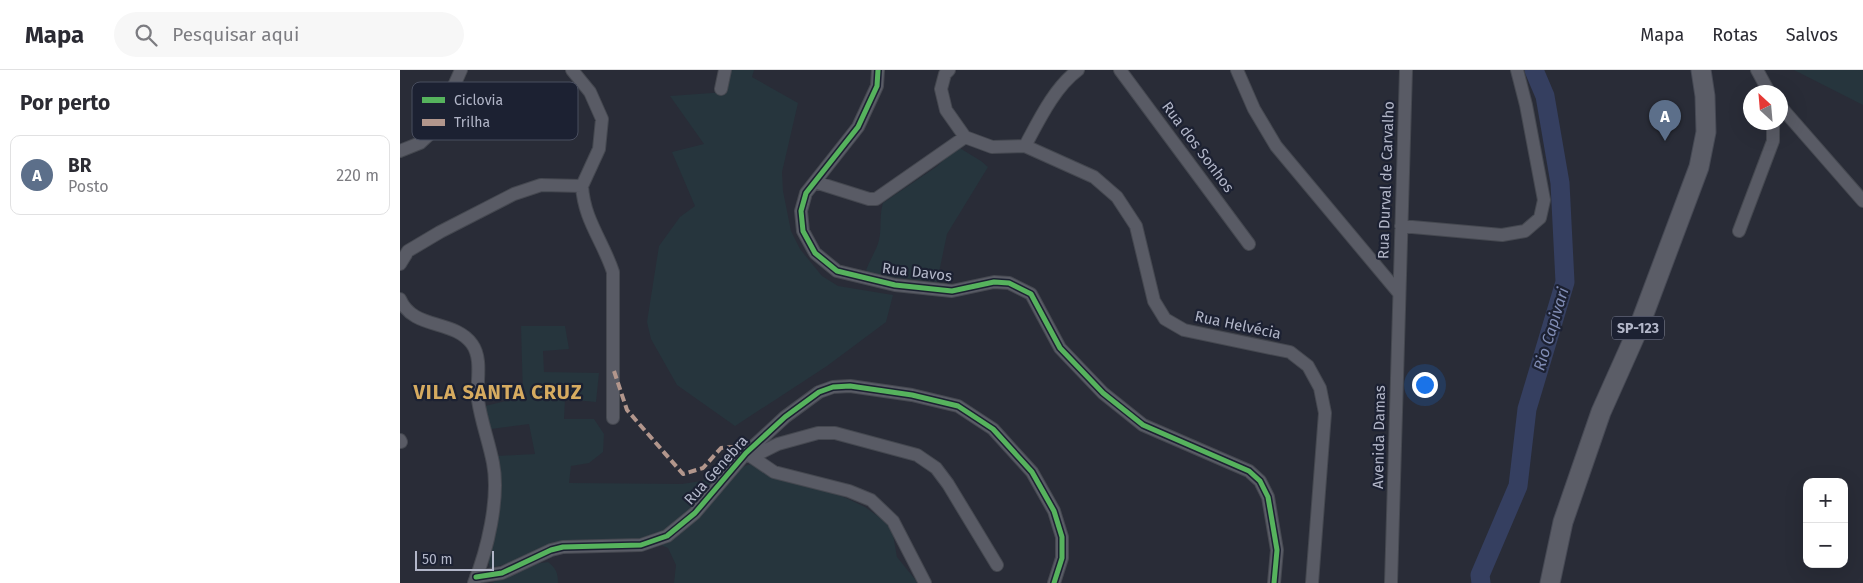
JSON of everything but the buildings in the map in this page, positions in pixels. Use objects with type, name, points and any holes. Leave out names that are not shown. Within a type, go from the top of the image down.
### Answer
[{"type":"main road","name":"SP-123","points":[[1550,583],[1563,522],[1601,412],[1639,327],[1699,167],[1706,132],[1705,96],[1701,70]]},
{"type":"street","points":[[456,82],[461,70]]},
{"type":"street","points":[[572,70],[590,92],[602,119],[599,149],[582,186],[583,202],[588,217],[608,256],[613,272],[613,418]]},
{"type":"street","points":[[721,88],[725,70]]},
{"type":"street","name":"Rua Davos","points":[[878,70],[877,86],[858,127],[806,193],[801,211],[803,231],[815,253],[837,271],[895,285],[952,291],[994,282],[1009,283],[1031,294],[1060,348],[1103,393],[1142,426],[1249,471],[1260,481],[1268,497],[1277,550],[1274,583]]},
{"type":"street","points":[[815,182],[870,199],[876,199],[965,137],[946,110],[941,90],[945,74],[949,70]]},
{"type":"street","points":[[1025,146],[1039,120],[1066,79],[1078,70]]},
{"type":"street","name":"Rua dos Sonhos","points":[[1120,70],[1249,244]]},
{"type":"street","points":[[1237,70],[1254,109],[1276,146],[1398,292]]},
{"type":"street","name":"Rua Durval de Carvalho","points":[[1398,292],[1406,70]]},
{"type":"street","points":[[1401,226],[1502,235],[1525,231],[1540,218],[1544,200],[1526,105],[1517,70]]},
{"type":"street","points":[[1756,70],[1765,85]]},
{"type":"street","points":[[1788,115],[1863,201]]},
{"type":"street","points":[[1739,231],[1773,141],[1773,130]]},
{"type":"street","name":"Rua Helvécia","points":[[965,137],[992,147],[1025,146],[1094,177],[1117,197],[1136,226],[1154,301],[1165,318],[1184,330],[1290,352],[1308,366],[1320,388],[1325,413],[1312,583]]},
{"type":"street","points":[[400,151],[423,140]]},
{"type":"street","points":[[400,264],[408,251],[440,232],[514,194],[541,185],[582,186]]},
{"type":"street","name":"Avenida Damas","points":[[1391,583],[1398,292]]},
{"type":"street","name":"Rua Genebra","points":[[400,299],[402,304],[416,318],[459,332],[473,345],[478,363],[478,399],[494,466],[494,508],[486,546],[475,580]]},
{"type":"street","name":"Rua Genebra","points":[[475,580],[502,573],[551,550],[563,547],[641,545],[667,536],[695,513],[792,412],[819,392],[834,387],[850,386],[894,392],[958,406],[993,429],[1032,472],[1054,511],[1062,537],[1062,558],[1054,583]]},
{"type":"street","points":[[749,455],[778,444],[818,433],[835,433],[917,455],[936,468],[948,484],[997,565]]},
{"type":"street","name":"Rua Genebra","points":[[749,455],[774,472],[849,491],[871,500],[893,521],[925,583]]},
{"type":"shaded area","points":[[730,70],[754,70],[752,77],[798,103],[782,172],[783,191],[791,231],[800,249],[822,276],[838,286],[893,295],[886,322],[827,366],[735,426],[677,385],[651,339],[647,322],[659,246],[680,217],[695,206],[672,152],[704,144],[670,96],[726,92]]},
{"type":"shaded area","points":[[1794,70],[1863,70],[1863,105]]},
{"type":"shaded area","points":[[958,147],[988,167],[947,234],[937,282],[865,274],[879,240],[883,203],[936,167]]},
{"type":"shaded area","points":[[521,326],[565,326],[569,349],[543,351],[544,372],[599,373],[596,402],[565,399],[564,419],[594,419],[604,434],[603,452],[589,463],[571,466],[569,483],[682,484],[701,481],[754,463],[846,498],[865,507],[879,517],[892,529],[897,557],[918,583],[674,583],[676,565],[668,548],[646,539],[566,540],[546,546],[510,563],[490,568],[486,551],[496,456],[535,454],[529,424],[491,429],[481,407],[523,397]]},
{"type":"shaded area","points":[[548,562],[556,571],[558,583],[492,583],[526,567]]},
{"type":"waterway","name":"Rio Capivari","points":[[1481,583],[1480,575],[1518,486],[1527,409],[1565,282],[1560,183],[1545,96],[1534,70]]},
{"type":"marked path","points":[[614,371],[627,410],[683,474],[703,468],[721,448],[753,445]]},
{"type":"cycle path","points":[[878,70],[877,86],[858,127],[806,193],[801,211],[803,231],[815,253],[837,271],[895,285],[952,291],[994,282],[1009,283],[1031,294],[1060,348],[1103,393],[1143,425],[1249,471],[1260,481],[1268,497],[1277,550],[1274,583]]},
{"type":"cycle path","points":[[476,577],[502,573],[551,550],[563,547],[641,545],[667,536],[695,513],[746,453],[785,417],[819,392],[833,387],[850,386],[912,395],[958,406],[993,429],[1032,472],[1054,511],[1062,537],[1062,558],[1054,583]]},
{"type":"place","name":"BR","points":[[1665,141]]},
{"type":"district","name":"VILA SANTA CRUZ","points":[[498,392]]}]
